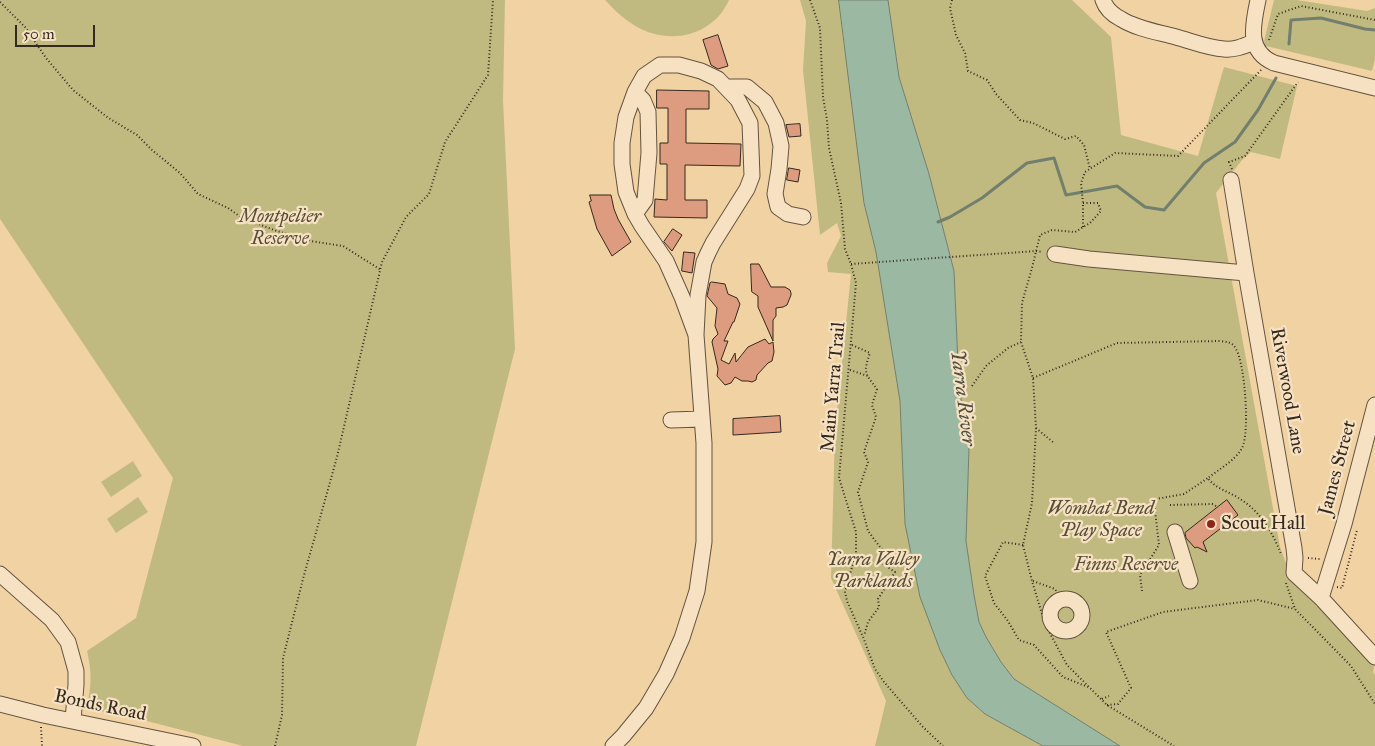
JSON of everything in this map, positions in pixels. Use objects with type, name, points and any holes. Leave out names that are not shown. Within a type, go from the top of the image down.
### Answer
[{"type":"street","points":[[1103,0],[1112,13],[1135,26],[1209,46],[1230,49],[1239,48],[1254,42]]},
{"type":"street","points":[[1258,0],[1253,27],[1254,42],[1264,58],[1274,63],[1375,88]]},
{"type":"street","points":[[613,746],[646,708],[666,674],[682,638],[697,591],[704,542],[704,443],[696,335],[698,294],[704,262],[713,243],[747,189],[752,176],[750,123],[738,100],[718,79],[701,71],[679,66],[660,65],[644,76],[635,92],[626,117],[621,153],[626,192],[635,214],[666,261],[696,335]]},
{"type":"street","points":[[726,87],[747,87],[765,102],[776,123],[781,146],[780,169],[774,194],[778,207],[788,214],[803,217]]},
{"type":"street","points":[[635,92],[644,100],[648,112],[650,154],[645,200],[635,214]]},
{"type":"street","name":"Riverwood Lane","points":[[1231,180],[1296,558],[1294,573],[1320,598]]},
{"type":"street","points":[[1055,254],[1246,274]]},
{"type":"street","name":"James Street","points":[[1320,598],[1370,451],[1375,405]]},
{"type":"street","points":[[671,420],[702,419]]},
{"type":"street","points":[[1175,532],[1190,581]]},
{"type":"street","points":[[0,574],[52,620],[68,642],[76,671],[73,720]]},
{"type":"street","points":[[1320,598],[1375,657]]},
{"type":"street","name":"Bonds Road","points":[[0,704],[43,715],[192,746]]},
{"type":"path","points":[[275,746],[282,715],[283,658],[337,457],[382,262],[406,217],[429,194],[445,142],[488,75],[493,0]]},
{"type":"path","name":"Main Yarra Trail","points":[[810,0],[820,28],[823,97],[830,148],[841,203],[845,249],[856,283],[840,478],[857,540],[856,552],[845,592],[875,669],[923,727],[943,746]]},
{"type":"path","points":[[952,0],[950,8],[956,35],[965,53],[968,71],[987,80],[996,94],[1020,120],[1065,139],[1076,136],[1084,145],[1090,169]]},
{"type":"path","points":[[0,2],[25,27],[46,58],[73,90],[107,117],[137,135],[180,173],[198,194],[228,208],[242,218],[274,230],[310,241],[343,246],[381,270]]},
{"type":"path","points":[[1083,227],[1081,183],[1085,172],[1115,153],[1178,156],[1262,70],[1278,14],[1302,6],[1375,20]]},
{"type":"path","points":[[1229,162],[1245,156],[1296,84],[1302,70]]},
{"type":"path","points":[[1083,203],[1098,203],[1101,211],[1090,223],[1075,232],[1052,230],[1040,235],[1022,303],[1021,342],[1033,378],[1036,428],[1032,503],[1023,545],[1045,624],[1067,665],[1107,705],[1174,746]]},
{"type":"path","points":[[851,264],[1036,251]]},
{"type":"path","points":[[1033,378],[1118,343],[1220,341],[1232,343],[1240,359],[1244,379],[1246,419],[1244,444],[1235,457],[1208,478],[1213,485],[1248,505],[1260,516],[1269,529],[1279,550]]},
{"type":"path","points":[[972,386],[986,366],[1008,348],[1021,342]]},
{"type":"path","points":[[852,346],[870,353],[865,367],[868,376],[878,389],[872,406],[876,417],[864,452],[868,462],[858,492],[868,530],[883,551],[880,562],[895,572],[878,599],[879,608],[868,622],[863,637]]},
{"type":"path","points":[[850,370],[868,376]]},
{"type":"path","points":[[1036,428],[1054,442]]},
{"type":"path","points":[[1170,505],[1212,504],[1218,507]]},
{"type":"path","points":[[1023,545],[1003,542],[985,576],[994,603],[1020,640],[1034,645],[1063,677],[1090,688]]},
{"type":"path","points":[[1032,581],[1055,589],[1061,599]]},
{"type":"path","points":[[1107,705],[1118,704],[1131,688],[1106,632],[1163,612],[1258,600],[1295,608],[1351,666],[1375,704]]},
{"type":"path","points":[[1101,699],[1109,696]]},
{"type":"path","points":[[42,746],[43,715]]},
{"type":"green space","name":"Montpelier Reserve","points":[[0,0],[505,0],[503,100],[515,349],[416,746],[243,746],[147,721],[94,710],[88,700],[90,676],[87,651],[136,618],[173,478],[0,219]]},
{"type":"green space","points":[[605,0],[729,0],[714,21],[703,28],[679,36],[667,36],[641,29],[622,16]]},
{"type":"green space","name":"Yarra Valley Parklands","points":[[800,0],[839,0],[864,203],[876,252],[900,401],[905,524],[920,597],[940,650],[952,675],[967,698],[985,714],[1043,746],[875,746],[886,701],[831,578],[835,431],[851,274],[828,272],[827,263],[841,236],[837,223],[820,235],[803,70],[806,21]]},
{"type":"green space","name":"Finns Reserve","points":[[888,0],[1072,0],[1111,37],[1121,135],[1198,156],[1224,67],[1297,86],[1280,159],[1251,152],[1242,160],[1216,193],[1280,547],[1293,582],[1375,664],[1373,672],[1375,675],[1375,746],[1120,746],[1014,679],[1001,662],[979,622],[966,541],[969,448],[959,387],[954,271],[929,174],[899,77]]},
{"type":"green space","points":[[1274,0],[1297,0],[1367,11],[1375,8],[1375,59],[1372,71],[1266,46],[1264,41]]},
{"type":"green space","points":[[133,461],[142,476],[111,497],[101,482]]},
{"type":"green space","points":[[138,497],[148,512],[116,533],[107,519]]},
{"type":"shaded area","points":[[839,0],[888,0],[899,77],[929,174],[954,271],[959,387],[969,448],[966,541],[979,622],[1001,662],[1014,679],[1120,746],[1043,746],[985,714],[967,698],[952,675],[940,650],[920,597],[905,524],[900,401],[876,252],[864,203]]},
{"type":"building","points":[[718,35],[728,66],[718,69],[711,65],[703,40]]},
{"type":"building","points":[[657,90],[709,91],[709,109],[686,109],[686,143],[741,144],[740,166],[685,165],[685,200],[707,200],[707,218],[654,217],[655,199],[667,200],[667,164],[660,164],[660,143],[668,143],[668,108],[657,108]]},
{"type":"building","points":[[800,124],[801,136],[789,137],[786,125]]},
{"type":"building","points":[[789,168],[800,170],[798,182],[787,180]]},
{"type":"building","points":[[590,195],[611,195],[618,219],[631,242],[612,256],[597,229],[589,202],[591,201]]},
{"type":"building","points":[[673,229],[682,235],[672,251],[664,242]]},
{"type":"building","points":[[684,252],[695,253],[692,273],[682,271]]},
{"type":"building","points":[[751,264],[759,264],[771,287],[785,287],[791,293],[787,305],[776,308],[776,316],[773,320],[773,341],[758,307],[758,296],[752,292]]},
{"type":"building","points":[[710,283],[725,284],[728,294],[737,298],[740,304],[734,322],[724,341],[728,341],[721,360],[729,364],[735,353],[736,362],[748,347],[765,339],[769,344],[773,342],[774,352],[772,361],[757,375],[756,380],[752,382],[742,381],[735,377],[731,383],[725,385],[717,376],[718,369],[712,342],[718,334],[715,326],[717,308],[707,296]]},
{"type":"building","points":[[780,416],[781,432],[733,435],[733,419]]},
{"type":"building","name":"Scout Hall","points":[[1227,500],[1238,515],[1203,542],[1207,552],[1197,547],[1195,548],[1186,538],[1185,533]]},
{"type":"waterway","points":[[1289,44],[1291,20],[1321,18],[1375,30]]},
{"type":"waterway","points":[[938,222],[982,198],[1027,163],[1054,158],[1066,195],[1117,186],[1145,207],[1164,210],[1204,163],[1235,142],[1258,110],[1276,78]]},
{"type":"place","name":"Scout Hall","points":[[1211,524]]},
{"type":"water label","name":"Yarra River","points":[[962,398]]},
{"type":"park label","name":"Wombat Bend Play Space","points":[[1101,520]]}]
